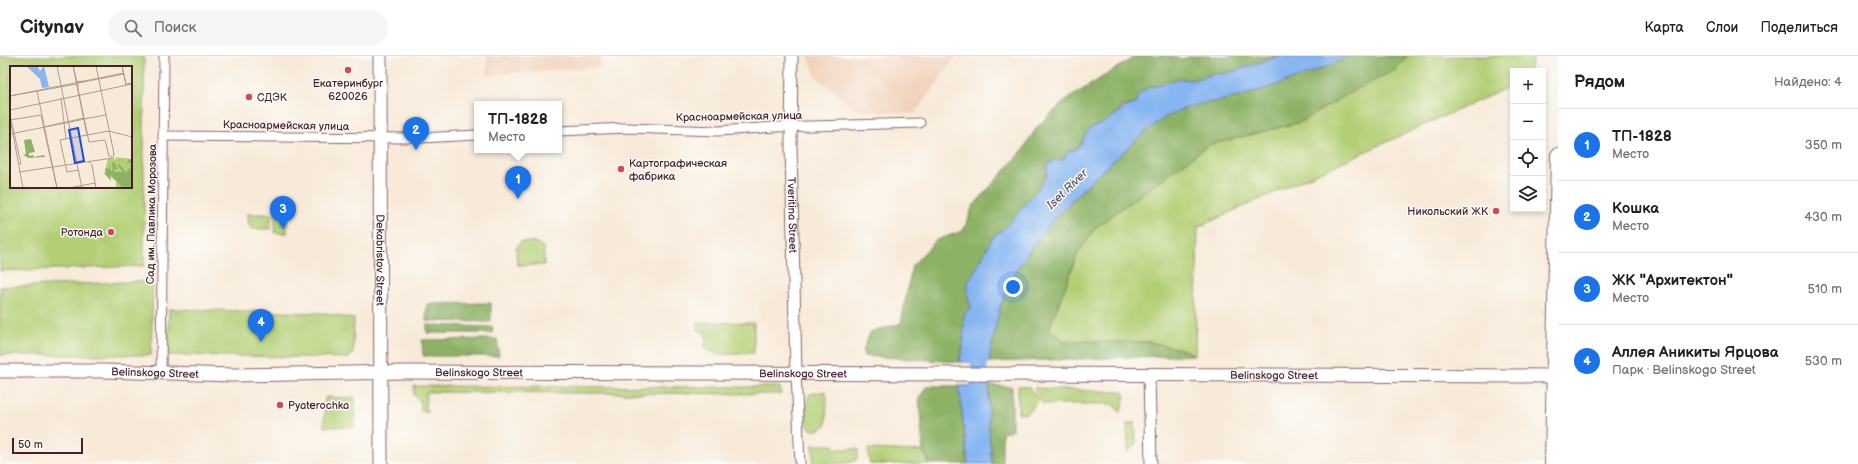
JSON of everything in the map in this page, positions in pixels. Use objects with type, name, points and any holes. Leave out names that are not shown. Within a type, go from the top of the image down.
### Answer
[{"type":"main road","name":"Dekabristov Street","points":[[380,56],[381,464]]},
{"type":"main road","points":[[1552,464],[1556,376],[1558,155]]},
{"type":"main road","name":"Belinskogo Street","points":[[0,371],[104,371],[232,375],[381,372],[1556,376]]},
{"type":"street","name":"Сад им. Павлика Морозова","points":[[161,373],[164,56]]},
{"type":"street","name":"Tveritina Street","points":[[792,56],[796,373]]},
{"type":"street","name":"Красноармейская улица","points":[[562,131],[626,128],[718,131],[920,123]]},
{"type":"street","points":[[421,138],[474,135]]},
{"type":"street","name":"Красноармейская улица","points":[[163,136],[408,138]]},
{"type":"street","points":[[796,373],[800,464]]},
{"type":"street","points":[[1150,374],[1151,464]]},
{"type":"shaded area","points":[[487,56],[600,56],[600,67],[487,75]]},
{"type":"shaded area","points":[[808,56],[956,56],[915,114],[855,110],[816,77]]},
{"type":"green space","points":[[0,56],[144,56],[144,266],[0,271]]},
{"type":"green space","points":[[1136,56],[1169,56],[1180,59],[1194,56],[1279,56],[1228,73],[1213,74],[1193,80],[1178,79],[1135,104],[1123,107],[1107,121],[1092,128],[1085,135],[1082,143],[1077,149],[1068,151],[1063,160],[1054,160],[1041,185],[1008,225],[993,237],[968,282],[968,299],[971,307],[959,362],[864,356],[863,351],[870,333],[901,323],[912,266],[936,240],[963,231],[973,206],[1023,150],[1037,127],[1066,100]]},
{"type":"green space","points":[[1350,56],[1407,56],[1395,70],[1350,93],[1301,122],[1209,145],[1096,227],[1078,253],[1049,329],[1064,341],[1150,342],[1181,349],[1195,355],[989,362],[1001,305],[1014,276],[1026,257],[1039,238],[1068,204],[1140,136],[1164,118],[1183,109],[1233,98],[1292,80]]},
{"type":"green space","points":[[1407,56],[1534,56],[1530,68],[1510,68],[1510,86],[1198,227],[1195,355],[1181,349],[1150,342],[1064,341],[1049,329],[1078,253],[1096,227],[1209,145],[1301,122],[1350,92],[1395,70]]},
{"type":"green space","points":[[275,209],[287,209],[287,233],[275,233]]},
{"type":"green space","points":[[248,214],[271,214],[271,229],[253,229],[248,225]]},
{"type":"green space","points":[[520,242],[536,243],[544,248],[544,265],[517,265],[516,248]]},
{"type":"green space","points":[[153,281],[151,355],[0,355],[0,287]]},
{"type":"green space","points":[[491,303],[491,322],[426,321],[427,304]]},
{"type":"green space","points":[[169,309],[325,313],[354,319],[353,353],[349,358],[168,355]]},
{"type":"green space","points":[[698,322],[754,323],[754,353],[718,355],[705,349],[706,333],[698,330]]},
{"type":"green space","points":[[427,325],[493,327],[492,333],[427,333]]},
{"type":"green space","points":[[497,339],[499,356],[423,356],[422,340]]},
{"type":"green space","points":[[989,385],[1012,387],[1012,431],[1002,433],[1002,464],[992,464],[988,419]]},
{"type":"green space","points":[[414,386],[780,387],[781,394],[427,392],[425,408],[428,411],[421,411],[421,402],[414,395]]},
{"type":"green space","points":[[927,386],[959,386],[968,464],[930,464],[923,451],[919,398]]},
{"type":"green space","points":[[1018,386],[1029,387],[1038,399],[1038,402],[1026,414],[1018,413]]},
{"type":"green space","points":[[1034,388],[1123,392],[1125,394],[1120,412],[1112,404],[1043,404]]},
{"type":"green space","points":[[825,391],[827,398],[826,425],[819,430],[813,430],[807,423],[807,400],[810,394]]},
{"type":"green space","points":[[325,397],[355,398],[354,427],[324,427]]},
{"type":"green space","points":[[1135,422],[1136,444],[1128,452],[1127,424]]},
{"type":"green space","points":[[813,445],[834,445],[834,449],[858,449],[857,457],[855,461],[846,463],[813,464]]},
{"type":"green space","points":[[868,449],[923,451],[930,464],[870,464]]},
{"type":"water","points":[[1279,56],[1350,56],[1292,80],[1233,98],[1183,109],[1158,122],[1136,140],[1071,201],[1040,236],[1026,255],[1014,276],[1001,305],[989,362],[959,362],[963,347],[964,315],[971,307],[968,299],[968,282],[993,237],[1008,225],[1041,185],[1047,176],[1047,165],[1054,160],[1063,160],[1068,151],[1077,149],[1091,128],[1106,121],[1123,109],[1135,104],[1138,95],[1148,88],[1178,79],[1193,80],[1213,74],[1228,73]]},
{"type":"water","points":[[989,385],[988,419],[992,464],[968,464],[959,386]]},
{"type":"waterway","name":"Iset River","points":[[979,408],[979,356],[982,339]]},
{"type":"place","name":"Екатеринбург 620026","points":[[348,70]]},
{"type":"place","name":"СДЭК","points":[[249,97]]},
{"type":"place","name":"Кошка","points":[[416,150]]},
{"type":"place","name":"Картографическая фабрика","points":[[621,169]]},
{"type":"place","name":"ТП-1828","points":[[518,199]]},
{"type":"place","name":"Никольский ЖК","points":[[1496,211]]},
{"type":"place","name":"ЖК \"Архитектон\"","points":[[283,229]]},
{"type":"place","name":"Ротонда","points":[[111,232]]},
{"type":"place","name":"Аллея Аникиты Ярцова","points":[[261,342]]},
{"type":"place","name":"Pyaterochka","points":[[280,405]]}]
